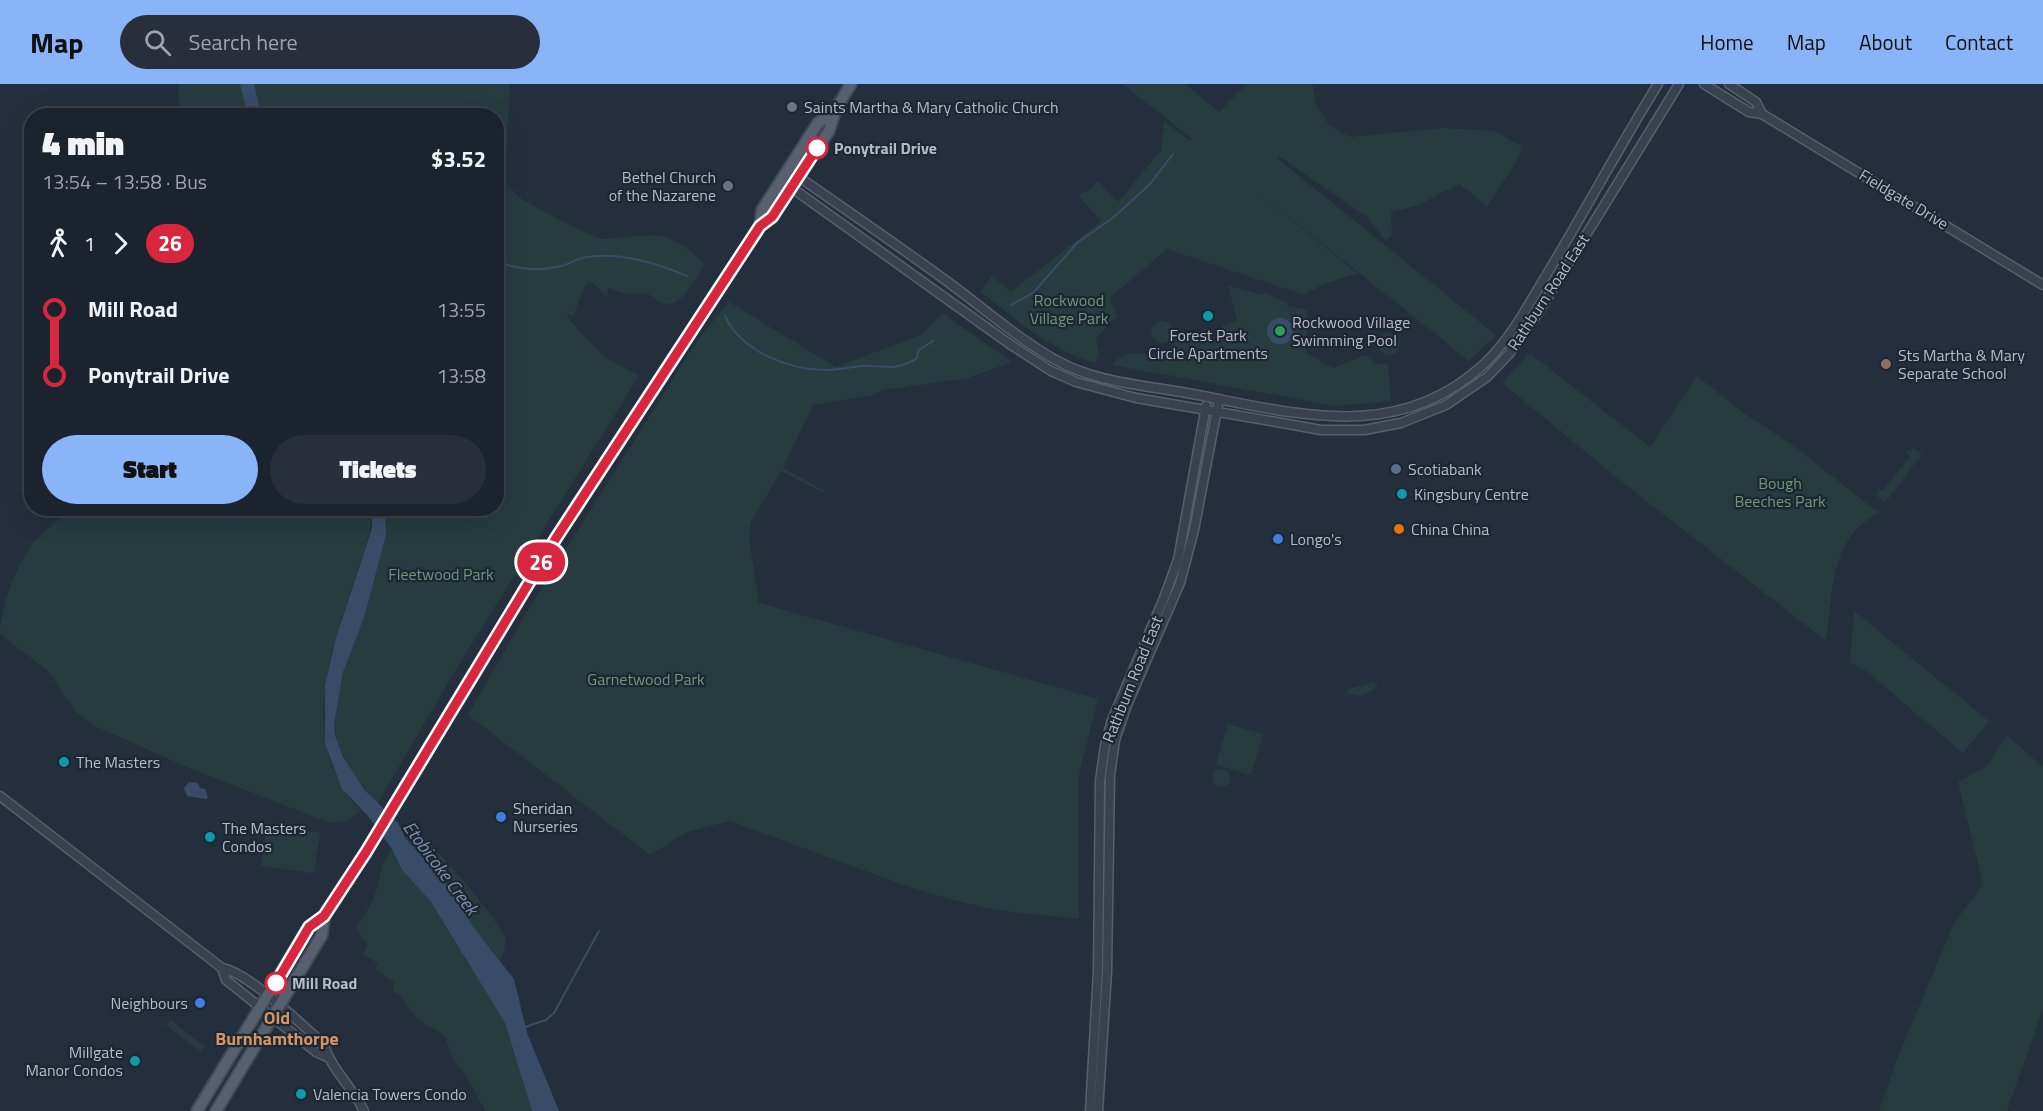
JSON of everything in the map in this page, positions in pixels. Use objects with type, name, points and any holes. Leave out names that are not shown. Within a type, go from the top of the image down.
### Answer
[{"type":"main road","points":[[197,1111],[309,927],[324,916],[332,906],[366,852],[556,538],[760,226],[772,217],[829,130],[836,109],[851,84]]},
{"type":"main road","points":[[760,226],[762,210],[818,123],[836,109]]},
{"type":"main road","points":[[216,1111],[322,935],[324,916]]},
{"type":"street","name":"Rathburn Road East","points":[[1098,1111],[1107,972],[1110,774],[1115,740],[1127,705],[1180,583],[1194,530],[1219,399],[1324,417],[1360,417],[1416,405],[1450,390],[1468,378],[1487,361],[1516,325],[1658,84]]},
{"type":"street","name":"Rathburn Road East","points":[[1216,412],[1321,430],[1364,430],[1413,419],[1446,405],[1467,392],[1492,372],[1519,341],[1679,84]]},
{"type":"street","name":"Fieldgate Drive","points":[[1704,84],[1749,112],[1762,114],[2043,285]]},
{"type":"street","name":"Fieldgate Drive","points":[[1729,84],[1756,102],[1762,114]]},
{"type":"street","points":[[799,177],[1056,361],[1100,377],[1219,399]]},
{"type":"street","points":[[792,188],[1051,371],[1112,393],[1216,412]]},
{"type":"street","name":"Rathburn Road East","points":[[1090,1111],[1098,972],[1100,781],[1105,747],[1112,720],[1178,560],[1208,397]]},
{"type":"street","points":[[0,796],[222,968],[232,970],[279,1005],[324,1044],[327,1057],[353,1090],[364,1111]]},
{"type":"street","points":[[222,968],[226,980],[316,1052],[327,1057]]},
{"type":"green space","name":"Fleetwood Park","points":[[179,84],[510,84],[505,182],[518,196],[550,215],[599,238],[647,235],[668,238],[679,243],[705,264],[688,291],[676,302],[669,304],[662,303],[647,294],[622,293],[609,287],[606,297],[593,283],[586,284],[573,316],[568,314],[567,317],[603,356],[639,376],[461,661],[377,804],[349,768],[338,743],[334,725],[343,672],[364,618],[386,535],[385,516],[504,516],[504,108],[179,108]]},
{"type":"green space","name":"Rockwood Village Park","points":[[1123,84],[1185,84],[1219,112],[1247,84],[1312,84],[1316,105],[1330,126],[1350,137],[1442,128],[1493,131],[1522,146],[1517,161],[1487,206],[1459,184],[1419,205],[1391,212],[1392,235],[1386,241],[1366,216],[1280,157],[1277,158],[1496,335],[1469,361],[1239,177],[1357,273],[1322,285],[1304,295],[1167,249],[1110,298],[1117,316],[1096,338],[1099,355],[1095,363],[1049,343],[981,292],[992,276],[1011,292],[1101,221],[1078,195],[1089,190],[1098,181],[1118,202],[1161,150],[1164,121],[1190,141],[1192,139]]},
{"type":"green space","points":[[1228,286],[1262,295],[1264,293],[1288,303],[1287,306],[1307,310],[1306,353],[1333,368],[1366,355],[1376,364],[1388,364],[1391,401],[1335,406],[1112,365],[1124,355],[1167,353],[1180,335],[1219,342],[1222,326],[1237,320]]},
{"type":"green space","name":"Garnetwood Park","points":[[729,302],[836,367],[921,335],[942,313],[1012,362],[968,378],[883,390],[872,395],[813,405],[783,468],[825,491],[824,493],[781,471],[751,522],[749,539],[759,603],[1098,699],[1079,774],[1079,919],[996,910],[949,899],[901,884],[730,821],[687,832],[650,855],[468,715],[532,603],[696,342]]},
{"type":"green space","points":[[1162,321],[1170,324],[1173,332],[1170,340],[1162,343],[1154,340],[1151,332],[1154,324]]},
{"type":"green space","points":[[1389,333],[1397,336],[1400,344],[1397,352],[1389,355],[1381,352],[1378,344],[1381,336]]},
{"type":"green space","name":"Bough Beeches Park","points":[[1530,353],[1650,447],[1697,376],[1745,414],[1791,444],[1878,512],[1856,530],[1841,554],[1833,582],[1826,641],[1627,486],[1502,383]]},
{"type":"green space","points":[[1913,448],[1922,454],[1885,503],[1877,496],[1878,488],[1883,491],[1910,456],[1906,452]]},
{"type":"green space","points":[[63,516],[372,516],[369,534],[337,635],[324,697],[324,727],[329,756],[341,784],[361,811],[347,821],[330,823],[192,769],[95,726],[76,712],[47,670],[0,634],[7,597],[23,558],[37,539]]},
{"type":"green space","points":[[1854,611],[1989,721],[1963,753],[1866,671],[1850,662]]},
{"type":"green space","points":[[1374,682],[1377,687],[1362,696],[1346,694],[1348,689]]},
{"type":"green space","points":[[1228,724],[1263,734],[1251,775],[1216,765]]},
{"type":"green space","points":[[2007,735],[2043,767],[2043,1009],[2007,1111],[1879,1111],[1895,1064],[1954,923],[1983,884],[1958,782],[1986,767]]},
{"type":"green space","points":[[1221,769],[1227,772],[1230,778],[1227,784],[1221,787],[1215,784],[1212,778],[1215,772]]},
{"type":"green space","points":[[267,825],[320,833],[314,873],[261,866]]},
{"type":"green space","points":[[407,831],[418,834],[439,853],[492,917],[505,938],[500,960],[471,924],[453,891],[406,839]]},
{"type":"green space","points":[[392,849],[402,870],[431,902],[505,1023],[532,1111],[485,1111],[470,1082],[453,1058],[444,1035],[417,1019],[401,996],[394,992],[393,981],[374,969],[378,963],[363,954],[367,943],[356,928],[372,902],[382,866]]},
{"type":"green space","points":[[171,1020],[205,1047],[201,1052],[166,1025]]},
{"type":"water","points":[[240,84],[254,84],[259,108],[246,108]]},
{"type":"water","name":"Rockwood Village Swimming Pool","points":[[1280,318],[1289,322],[1293,331],[1289,340],[1280,344],[1271,340],[1267,331],[1271,322]]},
{"type":"water","name":"Etobicoke Creek","points":[[372,516],[385,516],[386,535],[364,618],[343,672],[334,725],[335,735],[343,757],[364,789],[398,823],[406,839],[453,891],[471,924],[514,979],[527,1033],[559,1111],[532,1111],[505,1023],[431,902],[402,870],[392,849],[368,816],[342,789],[325,744],[325,685],[336,638],[372,528]]},
{"type":"water","points":[[189,782],[198,783],[200,788],[205,789],[208,797],[206,799],[187,796],[184,788]]},
{"type":"waterway","points":[[1011,305],[1033,293],[1077,243],[1114,217],[1150,184],[1173,154]]},
{"type":"waterway","points":[[504,263],[539,269],[565,265],[584,258],[613,256],[651,263],[687,276]]},
{"type":"waterway","points":[[725,316],[732,328],[754,348],[782,362],[811,369],[830,370],[901,365],[916,359],[919,350],[933,341]]},
{"type":"waterway","points":[[525,1027],[546,1020],[554,1013],[599,931]]},
{"type":"bus line","name":"26","points":[[276,983],[309,927],[324,916],[366,852],[544,558],[693,326],[760,226],[772,217],[817,148]]},
{"type":"place","name":"Saints Martha & Mary Catholic Church","points":[[792,107]]},
{"type":"place","name":"Ponytrail Drive","points":[[817,148]]},
{"type":"place","name":"Bethel Church of the Nazarene","points":[[728,186]]},
{"type":"place","name":"Forest Park Circle Apartments","points":[[1208,316]]},
{"type":"place","name":"Rockwood Village Swimming Pool","points":[[1280,331]]},
{"type":"place","name":"Sts Martha & Mary Separate School","points":[[1886,364]]},
{"type":"place","name":"Scotiabank","points":[[1396,469]]},
{"type":"place","name":"Kingsbury Centre","points":[[1402,494]]},
{"type":"place","name":"China China","points":[[1399,529]]},
{"type":"place","name":"Longo's","points":[[1278,539]]},
{"type":"place","name":"The Masters","points":[[64,762]]},
{"type":"place","name":"Sheridan Nurseries","points":[[501,817]]},
{"type":"place","name":"The Masters Condos","points":[[210,837]]},
{"type":"place","name":"Mill Road","points":[[276,983]]},
{"type":"place","name":"Neighbours","points":[[200,1003]]},
{"type":"place","name":"Millgate Manor Condos","points":[[135,1061]]},
{"type":"place","name":"Valencia Towers Condo","points":[[301,1094]]},
{"type":"district","name":"Old Burnhamthorpe","points":[[277,1027]]}]
